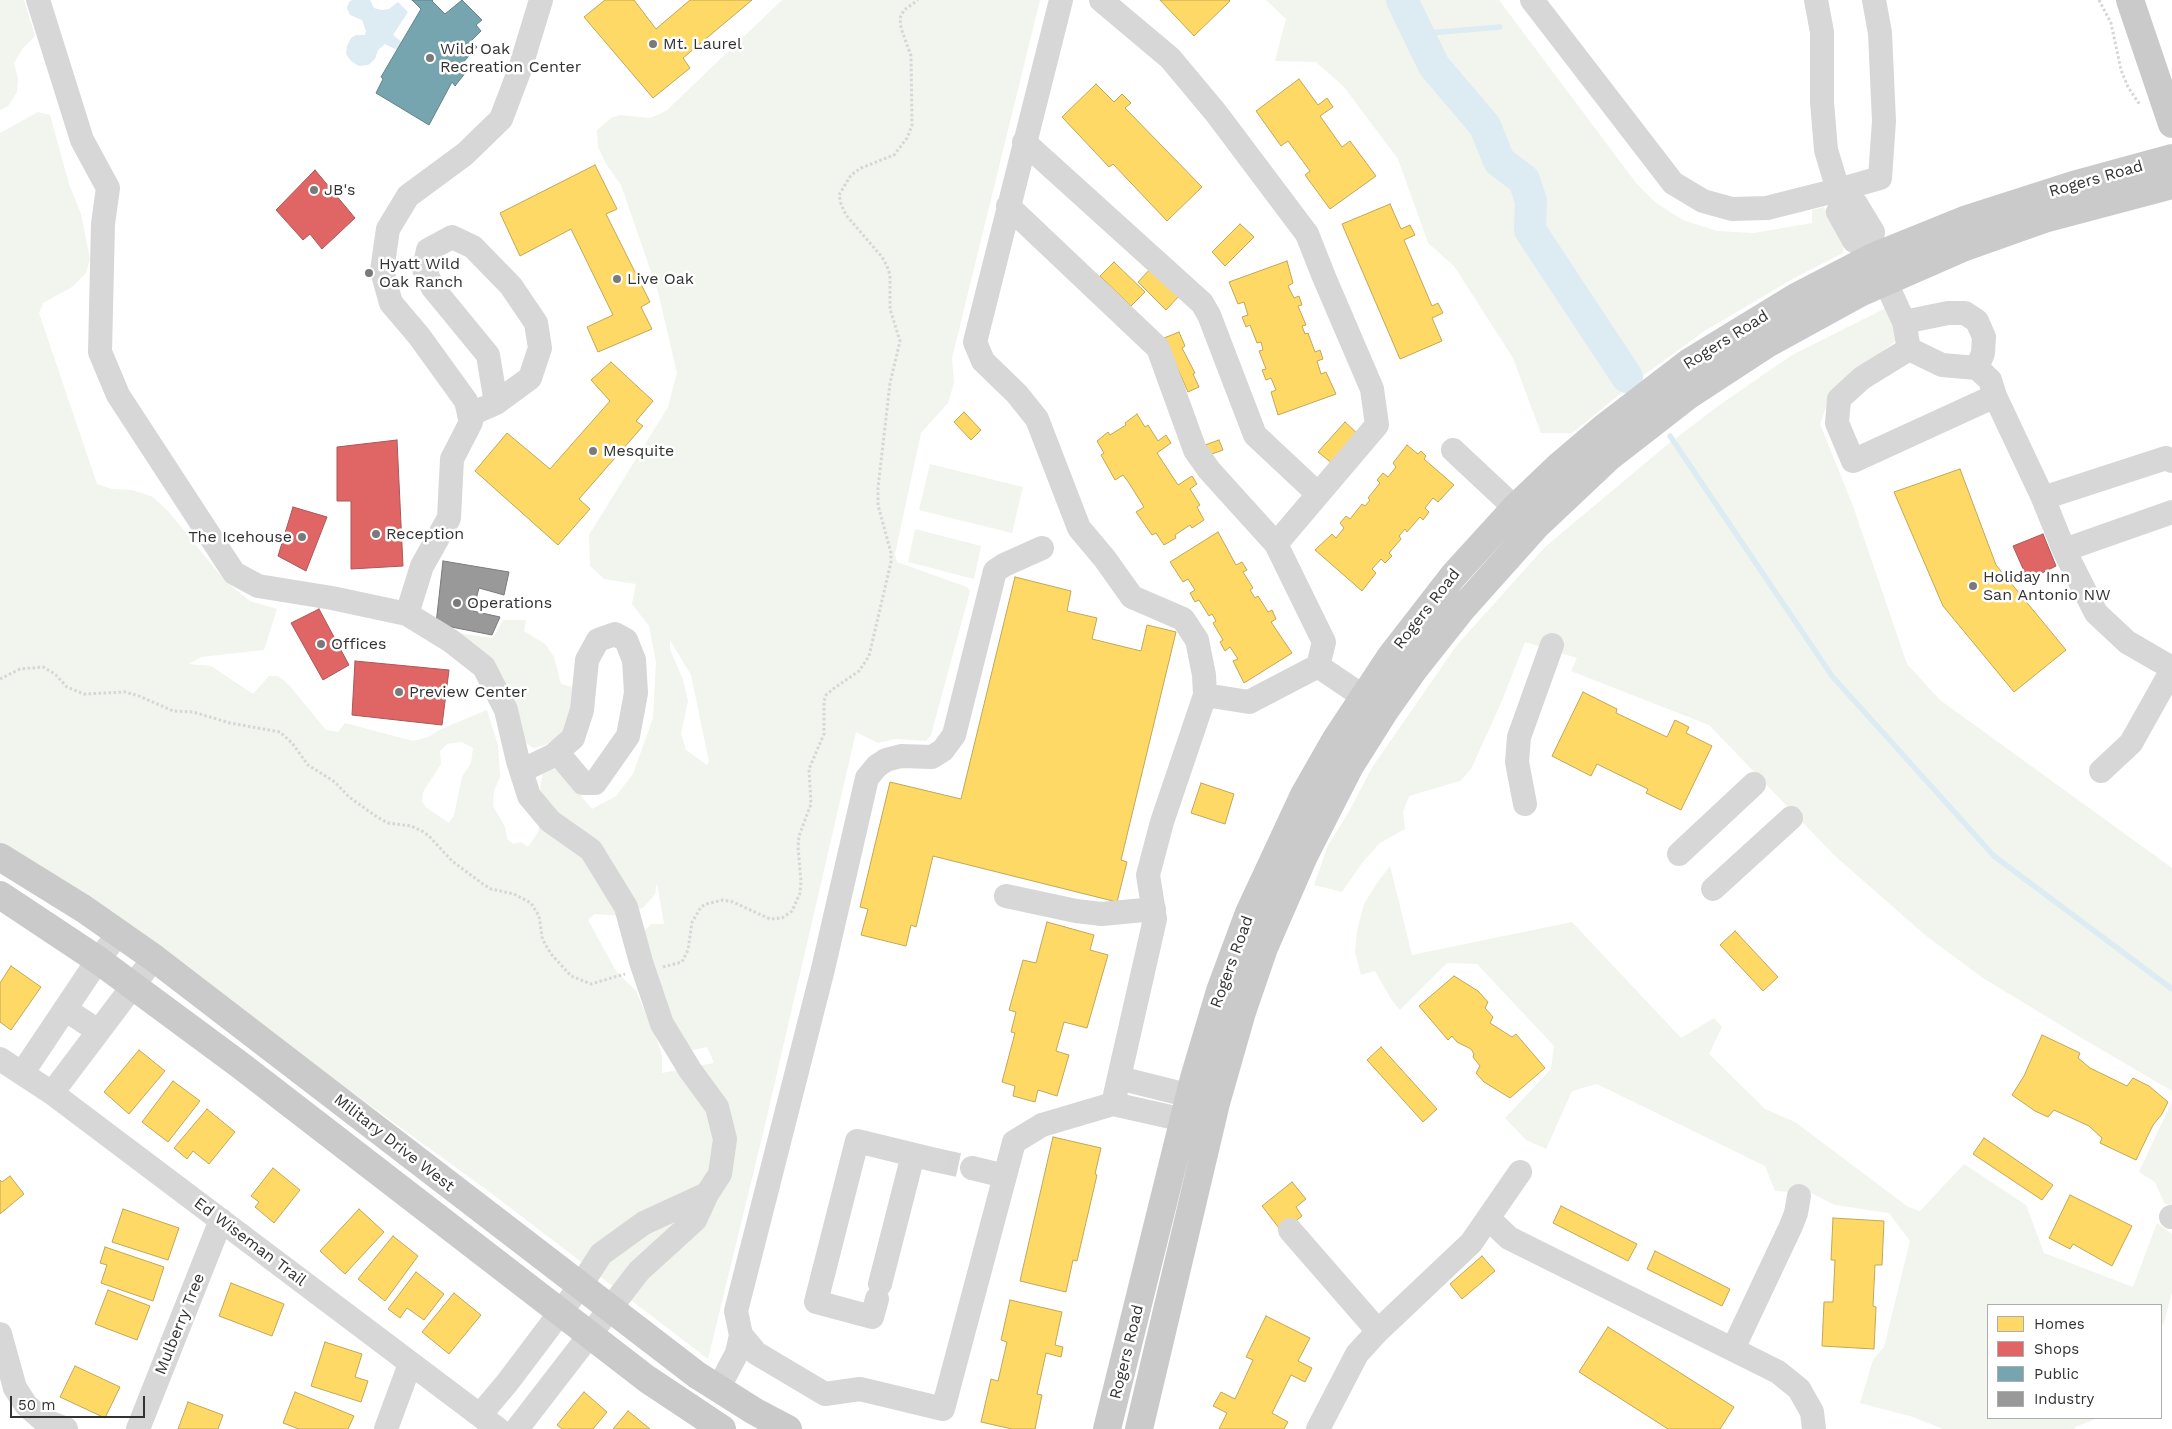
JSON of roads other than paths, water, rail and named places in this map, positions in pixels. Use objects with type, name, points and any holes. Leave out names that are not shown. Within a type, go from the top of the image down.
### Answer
[{"type":"main road","points":[[2130,0],[2172,124]]},
{"type":"main road","name":"Rogers Road","points":[[1139,1429],[1214,1114],[1242,1012],[1278,912],[1336,793],[1374,704],[1421,614],[1469,557],[1515,508],[1598,432],[1688,363],[1796,297],[1872,252],[2009,204],[2172,158]]},
{"type":"main road","name":"Rogers Road","points":[[1107,1429],[1187,1108],[1220,991],[1248,913],[1304,795],[1374,704],[1437,640],[1505,559],[1557,505],[1608,458],[1668,411],[1738,362],[1799,325],[1886,281],[1965,247],[2020,227],[2172,185]]},
{"type":"main road","name":"Military Drive West","points":[[0,857],[120,933],[154,958],[697,1375],[788,1429]]},
{"type":"main road","name":"Military Drive West","points":[[0,894],[132,985],[248,1071],[647,1379],[722,1429]]},
{"type":"street","points":[[38,0],[82,140],[108,188],[103,224],[100,352],[118,395],[234,573],[258,586],[332,598],[407,614],[451,641],[484,667],[506,710],[521,770],[530,796],[550,821],[591,850],[626,907],[644,971],[662,1024],[690,1070],[717,1107],[725,1139],[720,1174],[707,1194],[695,1220],[639,1271],[517,1429]]},
{"type":"street","points":[[407,614],[422,566],[449,518],[452,459],[471,422],[466,400],[419,336],[391,303],[382,271],[388,229],[408,196],[464,154],[501,119],[520,69],[541,0]]},
{"type":"street","points":[[1061,0],[1008,206],[976,342],[983,361],[1017,394],[1037,419],[1078,528],[1105,559],[1132,597],[1183,619],[1197,640],[1204,675],[1205,695],[1162,822],[1148,875],[1155,919],[1113,1104]]},
{"type":"street","points":[[1101,0],[1170,58],[1216,112],[1307,234],[1372,389],[1378,425],[1276,544]]},
{"type":"street","points":[[1532,0],[1672,183],[1702,201],[1732,210],[1767,208],[1841,196],[1880,178],[1884,121],[1880,33],[1874,0]]},
{"type":"street","points":[[1816,0],[1822,32],[1822,102],[1826,150],[1841,196],[1838,212],[1854,241],[1872,252],[1904,322],[1909,349]]},
{"type":"street","points":[[1024,142],[1202,303],[1209,315],[1255,435],[1318,494]]},
{"type":"street","points":[[1008,206],[1158,348],[1195,450],[1209,470],[1276,544],[1324,642],[1326,672]]},
{"type":"street","points":[[469,415],[496,403],[530,378],[540,348],[536,323],[511,286],[472,247],[452,237],[428,250],[424,269],[433,288],[488,355],[496,403]]},
{"type":"street","points":[[1904,322],[1948,313],[1965,313],[1977,321],[1984,337],[1983,353],[1977,368]]},
{"type":"street","points":[[1909,349],[1942,365],[1977,368],[1990,380],[1995,396],[2044,498],[2064,550],[2096,613],[2127,642],[2172,669],[2131,743],[2101,771]]},
{"type":"street","points":[[1909,349],[1862,378],[1839,399],[1837,423],[1853,461],[1995,396]]},
{"type":"street","points":[[1453,450],[1515,508]]},
{"type":"street","points":[[2044,498],[2166,458],[2172,461]]},
{"type":"street","points":[[2064,550],[2172,512]]},
{"type":"street","points":[[718,1389],[737,1354],[741,1335],[736,1311],[823,969],[868,778],[877,766],[886,760],[901,756],[932,757],[943,750],[954,735],[995,571],[1042,548]]},
{"type":"street","points":[[521,770],[557,752],[573,738],[582,710],[587,660],[598,640],[615,634],[626,640],[634,660],[636,693],[628,736],[594,783],[583,783],[557,752]]},
{"type":"street","points":[[1525,804],[1517,762],[1519,737],[1552,645]]},
{"type":"street","points":[[1205,695],[1249,702],[1326,672]]},
{"type":"street","points":[[1326,672],[1374,704]]},
{"type":"street","points":[[1679,854],[1754,784]]},
{"type":"street","points":[[1714,890],[1792,818]]},
{"type":"street","points":[[1006,896],[1076,911],[1102,914],[1154,910]]},
{"type":"street","points":[[23,1072],[98,960],[120,933]]},
{"type":"street","points":[[52,1094],[154,958]]},
{"type":"street","points":[[65,1009],[98,1031]]},
{"type":"street","name":"Ed Wiseman Trail","points":[[0,1059],[23,1072],[489,1422]]},
{"type":"street","points":[[1119,1078],[1187,1108]]},
{"type":"street","points":[[741,1335],[756,1353],[825,1394],[860,1380],[943,1409],[1014,1142],[1042,1125],[1113,1104],[1187,1108],[1214,1114]]},
{"type":"street","points":[[913,1155],[872,1316],[816,1302],[857,1141],[935,1160]]},
{"type":"street","points":[[972,1168],[1005,1176]]},
{"type":"street","points":[[1318,1429],[1357,1354],[1378,1331],[1471,1243],[1520,1172]]},
{"type":"street","points":[[489,1422],[526,1357],[581,1285],[601,1254],[644,1223],[707,1194]]},
{"type":"street","points":[[1733,1349],[1791,1226],[1800,1196]]},
{"type":"street","points":[[1489,1219],[1510,1238],[1778,1372],[1799,1389],[1812,1412],[1814,1429]]},
{"type":"street","name":"Mulberry Tree","points":[[138,1429],[221,1220]]},
{"type":"street","points":[[1290,1230],[1378,1331]]},
{"type":"street","points":[[0,1334],[15,1388],[26,1405],[43,1420],[66,1429]]},
{"type":"street","points":[[526,1357],[556,1380]]},
{"type":"street","points":[[386,1429],[410,1364]]},
{"type":"waterway","points":[[1402,0],[1434,66],[1485,126],[1499,161],[1524,180],[1531,201],[1530,230],[1627,377]]},
{"type":"waterway","points":[[1417,34],[1500,27]]},
{"type":"waterway","points":[[1670,436],[1832,676],[1994,856],[2172,989]]},
{"type":"tunnel","points":[[935,1160],[972,1168]]},
{"type":"place","name":"Mt. Laurel","points":[[653,44]]},
{"type":"place","name":"Wild Oak Recreation Center","points":[[430,58]]},
{"type":"place","name":"JB's","points":[[314,190]]},
{"type":"place","name":"Hyatt Wild Oak Ranch","points":[[369,273]]},
{"type":"place","name":"Live Oak","points":[[617,279]]},
{"type":"place","name":"Mesquite","points":[[593,451]]},
{"type":"place","name":"Reception","points":[[376,534]]},
{"type":"place","name":"The Icehouse","points":[[302,537]]},
{"type":"place","name":"Holiday Inn San Antonio NW","points":[[1973,586]]},
{"type":"place","name":"Operations","points":[[457,603]]},
{"type":"place","name":"Offices","points":[[321,644]]},
{"type":"place","name":"Preview Center","points":[[399,692]]}]
